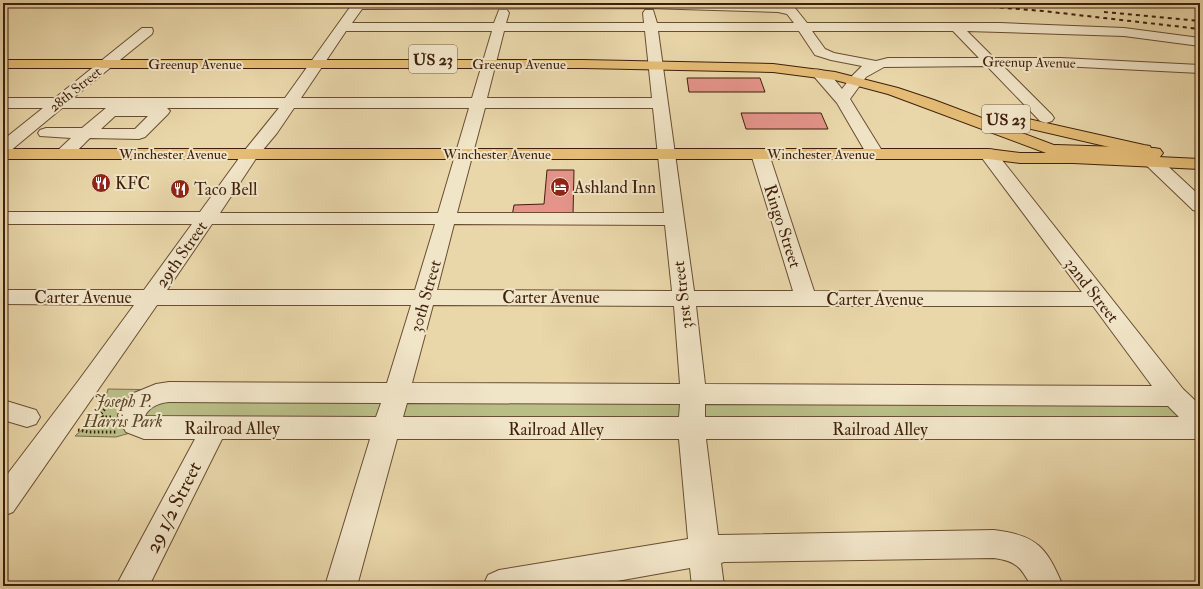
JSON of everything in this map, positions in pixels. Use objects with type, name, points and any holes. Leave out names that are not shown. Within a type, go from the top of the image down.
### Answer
[{"type":"main road","name":"Greenup Avenue","points":[[3,59],[109,61],[490,62],[766,60],[810,65],[859,77]]},
{"type":"main road","name":"Greenup Avenue","points":[[3,64],[109,61]]},
{"type":"main road","name":"Greenup Avenue","points":[[655,62],[754,66],[859,77]]},
{"type":"main road","name":"US 23","points":[[859,77],[1073,158]]},
{"type":"main road","name":"US 23","points":[[859,77],[915,88],[983,112],[1024,124],[1153,157]]},
{"type":"main road","name":"Winchester Avenue","points":[[990,154],[1014,150],[1053,150],[1153,157],[1200,164]]},
{"type":"main road","name":"Winchester Avenue","points":[[3,154],[990,154],[1020,158],[1200,156]]},
{"type":"street","points":[[505,5],[648,4],[778,8],[791,11],[804,27],[820,52],[831,56],[876,64]]},
{"type":"street","name":"31st Street","points":[[648,4],[665,154],[684,297],[693,394],[691,429],[708,586]]},
{"type":"street","name":"29th Street","points":[[3,503],[88,387],[251,154],[261,143],[358,5],[505,5]]},
{"type":"street","name":"30th Street","points":[[341,586],[447,218],[505,5]]},
{"type":"street","points":[[1137,26],[1168,52],[1193,69],[1200,80]]},
{"type":"street","points":[[342,27],[956,27],[1124,32],[1200,42]]},
{"type":"street","points":[[956,27],[1046,118]]},
{"type":"street","name":"28th Street","points":[[3,148],[147,30]]},
{"type":"street","name":"Greenup Avenue","points":[[859,77],[876,64],[888,62],[1061,62],[1193,69]]},
{"type":"street","points":[[818,73],[844,98],[875,154]]},
{"type":"street","points":[[844,98],[859,77]]},
{"type":"street","points":[[3,102],[660,103]]},
{"type":"street","points":[[46,133],[86,134],[63,154]]},
{"type":"street","name":"Ringo Street","points":[[760,154],[806,299]]},
{"type":"street","name":"32nd Street","points":[[990,154],[1174,396],[1200,422]]},
{"type":"street","points":[[1153,157],[1200,206]]},
{"type":"street","points":[[3,218],[673,219]]},
{"type":"street","name":"Carter Avenue","points":[[3,297],[684,297],[806,299],[1099,299]]},
{"type":"street","name":"Railroad Alley","points":[[1174,396],[163,392],[154,394],[137,405],[131,416],[132,421],[136,426],[144,428],[1200,428]]},
{"type":"street","name":"29 1/2 Street","points":[[132,586],[214,428]]},
{"type":"street","points":[[499,586],[732,547],[994,544],[1012,546],[1027,553],[1039,568],[1047,586]]},
{"type":"path","points":[[78,430],[89,432],[122,431]]},
{"type":"green space","name":"Joseph P. Harris Park","points":[[108,389],[1173,406],[1183,421],[130,433],[116,437],[75,436],[95,415],[103,403]]},
{"type":"building","points":[[687,78],[760,78],[765,92],[689,92]]},
{"type":"building","points":[[741,113],[821,113],[828,129],[746,129]]},
{"type":"building","name":"Ashland Inn","points":[[547,170],[574,170],[573,215],[512,216],[514,205],[544,204]]},
{"type":"railway","points":[[944,3],[1043,11],[1200,29]]},
{"type":"railway","points":[[1104,12],[1200,21]]},
{"type":"place","name":"KFC","points":[[101,183]]},
{"type":"place","name":"Ashland Inn","points":[[560,187]]},
{"type":"place","name":"Taco Bell","points":[[180,189]]}]
